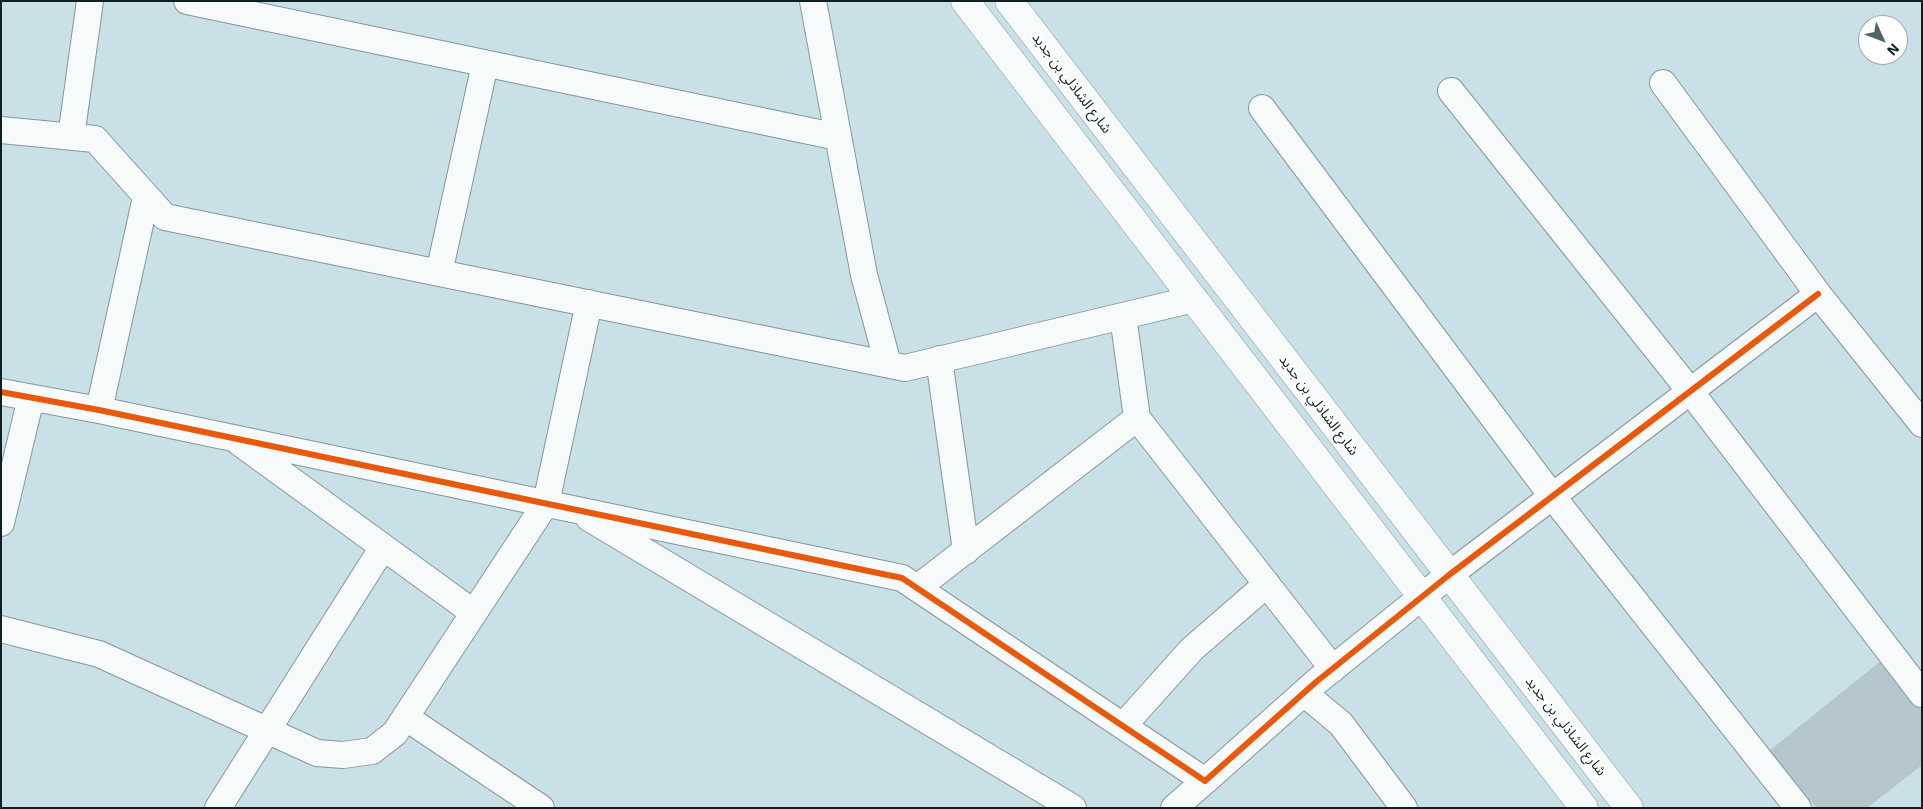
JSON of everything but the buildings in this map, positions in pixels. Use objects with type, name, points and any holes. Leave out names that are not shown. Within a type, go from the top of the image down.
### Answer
[{"type":"main road","points":[[965,1],[1584,808]]},
{"type":"main road","name":"شارع الشاذلي بن جديد","points":[[1009,1],[1629,808]]},
{"type":"street","points":[[71,137],[90,1]]},
{"type":"street","points":[[187,1],[838,137]]},
{"type":"street","points":[[812,1],[864,275],[888,364]]},
{"type":"street","points":[[438,273],[486,64]]},
{"type":"street","points":[[1664,83],[1818,294],[1922,424]]},
{"type":"street","points":[[1451,91],[1690,391],[1922,694]]},
{"type":"street","points":[[1262,108],[1552,496],[1798,808]]},
{"type":"street","points":[[1,130],[95,139],[165,217],[905,368],[1194,299]]},
{"type":"street","points":[[99,410],[146,196]]},
{"type":"street","points":[[1174,808],[1304,693],[1449,575],[1818,294]]},
{"type":"street","points":[[1,629],[99,654],[317,753],[343,755],[372,751],[395,732],[546,503],[589,303]]},
{"type":"street","points":[[1123,316],[1137,418],[1333,669]]},
{"type":"street","points":[[939,360],[966,551]]},
{"type":"street","points":[[1,392],[99,410],[902,578],[1205,781]]},
{"type":"street","points":[[1,523],[31,398]]},
{"type":"street","points":[[918,588],[1137,418]]},
{"type":"street","points":[[234,438],[474,613]]},
{"type":"street","points":[[573,509],[1073,808]]},
{"type":"street","points":[[218,808],[383,547]]},
{"type":"street","points":[[1123,726],[1192,649],[1267,584]]},
{"type":"street","points":[[1304,693],[1341,724],[1404,808]]},
{"type":"street","points":[[405,717],[541,808]]},
{"type":"cycle path","points":[[1,392],[99,410],[902,578],[1205,781],[1316,682],[1449,575],[1818,294]]}]
